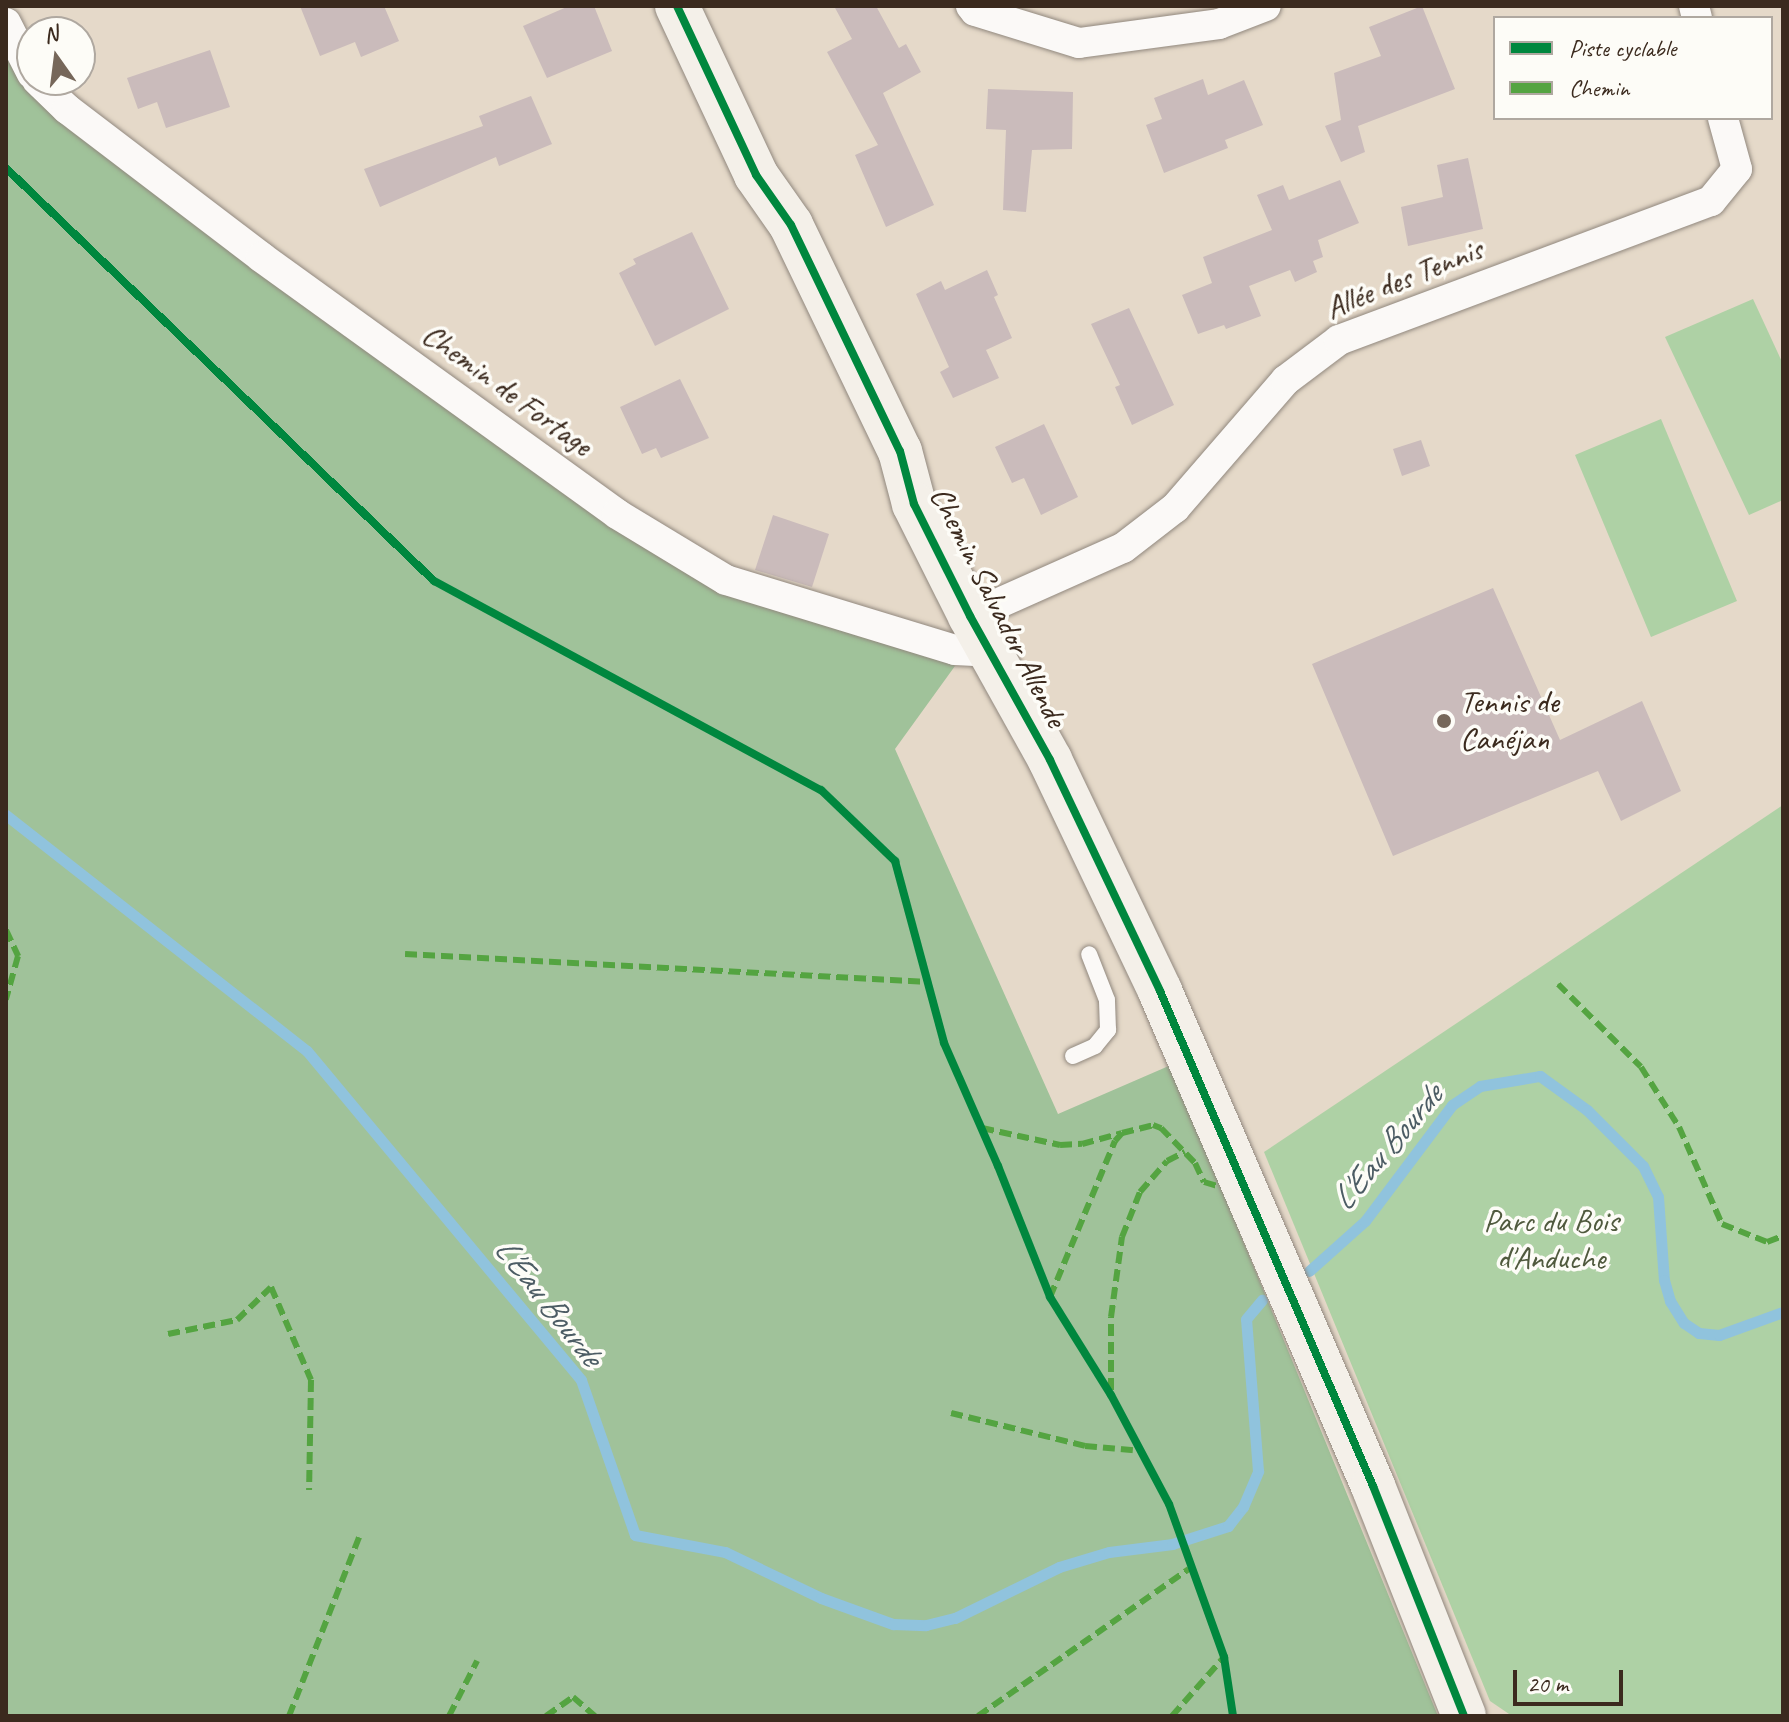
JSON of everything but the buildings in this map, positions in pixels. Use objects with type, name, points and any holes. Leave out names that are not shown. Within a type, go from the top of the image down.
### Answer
[{"type":"street","name":"Chemin Salvador Allende","points":[[677,6],[756,175],[791,225],[900,451],[914,504],[980,634],[1050,760],[1134,934],[1373,1486],[1464,1716]]},
{"type":"street","points":[[971,6],[975,11],[1079,43],[1219,24],[1266,6]]},
{"type":"street","points":[[6,23],[16,43]]},
{"type":"street","name":"Chemin de Fortage","points":[[54,96],[261,257],[617,514],[726,580],[955,650],[980,634]]},
{"type":"street","name":"Allée des Tennis","points":[[980,634],[1123,548],[1175,508],[1286,380],[1339,340],[1711,201],[1737,169],[1724,120]]},
{"type":"lane","points":[[1073,1056],[1095,1046],[1108,1030],[1107,1000],[1089,954]]},
{"type":"green space","points":[[7,6],[16,30],[16,96],[65,96],[726,580],[915,638],[955,666],[895,749],[1058,1114],[1171,1065],[1438,1716],[6,1716]]},
{"type":"green space","points":[[1753,299],[1783,364],[1783,500],[1749,515],[1665,337]]},
{"type":"green space","points":[[1661,419],[1737,601],[1651,637],[1575,455]]},
{"type":"green space","name":"Parc du Bois d'Anduche","points":[[1783,805],[1783,1716],[1512,1716],[1490,1701],[1264,1152]]},
{"type":"waterway","name":"L'Eau Bourde","points":[[6,815],[307,1051],[581,1380],[635,1535],[725,1552],[821,1598],[893,1624],[926,1625],[955,1618],[1059,1567],[1109,1552],[1172,1544],[1228,1526],[1243,1507],[1258,1471],[1246,1319],[1262,1300]]},
{"type":"waterway","name":"L'Eau Bourde","points":[[1309,1271],[1365,1221],[1452,1105],[1480,1086],[1540,1076],[1587,1110],[1643,1166],[1658,1197],[1664,1280],[1670,1301],[1684,1323],[1699,1333],[1719,1335],[1783,1312]]},
{"type":"marked path","points":[[6,930],[18,956],[6,999]]},
{"type":"marked path","points":[[405,954],[928,982]]},
{"type":"marked path","points":[[1558,984],[1641,1067],[1679,1127],[1722,1224],[1767,1242],[1783,1236]]},
{"type":"marked path","points":[[1050,1297],[1115,1141],[1122,1133],[1153,1125],[1161,1128],[1195,1163],[1204,1182],[1220,1187]]},
{"type":"marked path","points":[[982,1128],[1060,1145],[1082,1144],[1122,1133]]},
{"type":"marked path","points":[[1111,1390],[1111,1317],[1122,1237],[1140,1192],[1167,1161],[1185,1152]]},
{"type":"marked path","points":[[168,1334],[237,1320],[271,1287],[311,1380],[309,1490]]},
{"type":"marked path","points":[[951,1413],[1085,1446],[1143,1451]]},
{"type":"marked path","points":[[289,1716],[359,1537]]},
{"type":"marked path","points":[[978,1716],[1189,1569]]},
{"type":"marked path","points":[[1172,1716],[1224,1657]]},
{"type":"marked path","points":[[449,1716],[477,1661]]},
{"type":"marked path","points":[[546,1716],[573,1697],[595,1716]]},
{"type":"cycle path","points":[[677,6],[756,175],[791,225],[900,451],[914,504],[970,616],[1050,760],[1160,991],[1373,1486],[1464,1716]]},
{"type":"cycle path","points":[[6,168],[434,581],[821,790],[895,861],[944,1043],[998,1166],[1050,1297],[1111,1395],[1169,1504],[1224,1657],[1233,1716]]},
{"type":"place","name":"Tennis de Canéjan","points":[[1444,721]]}]
